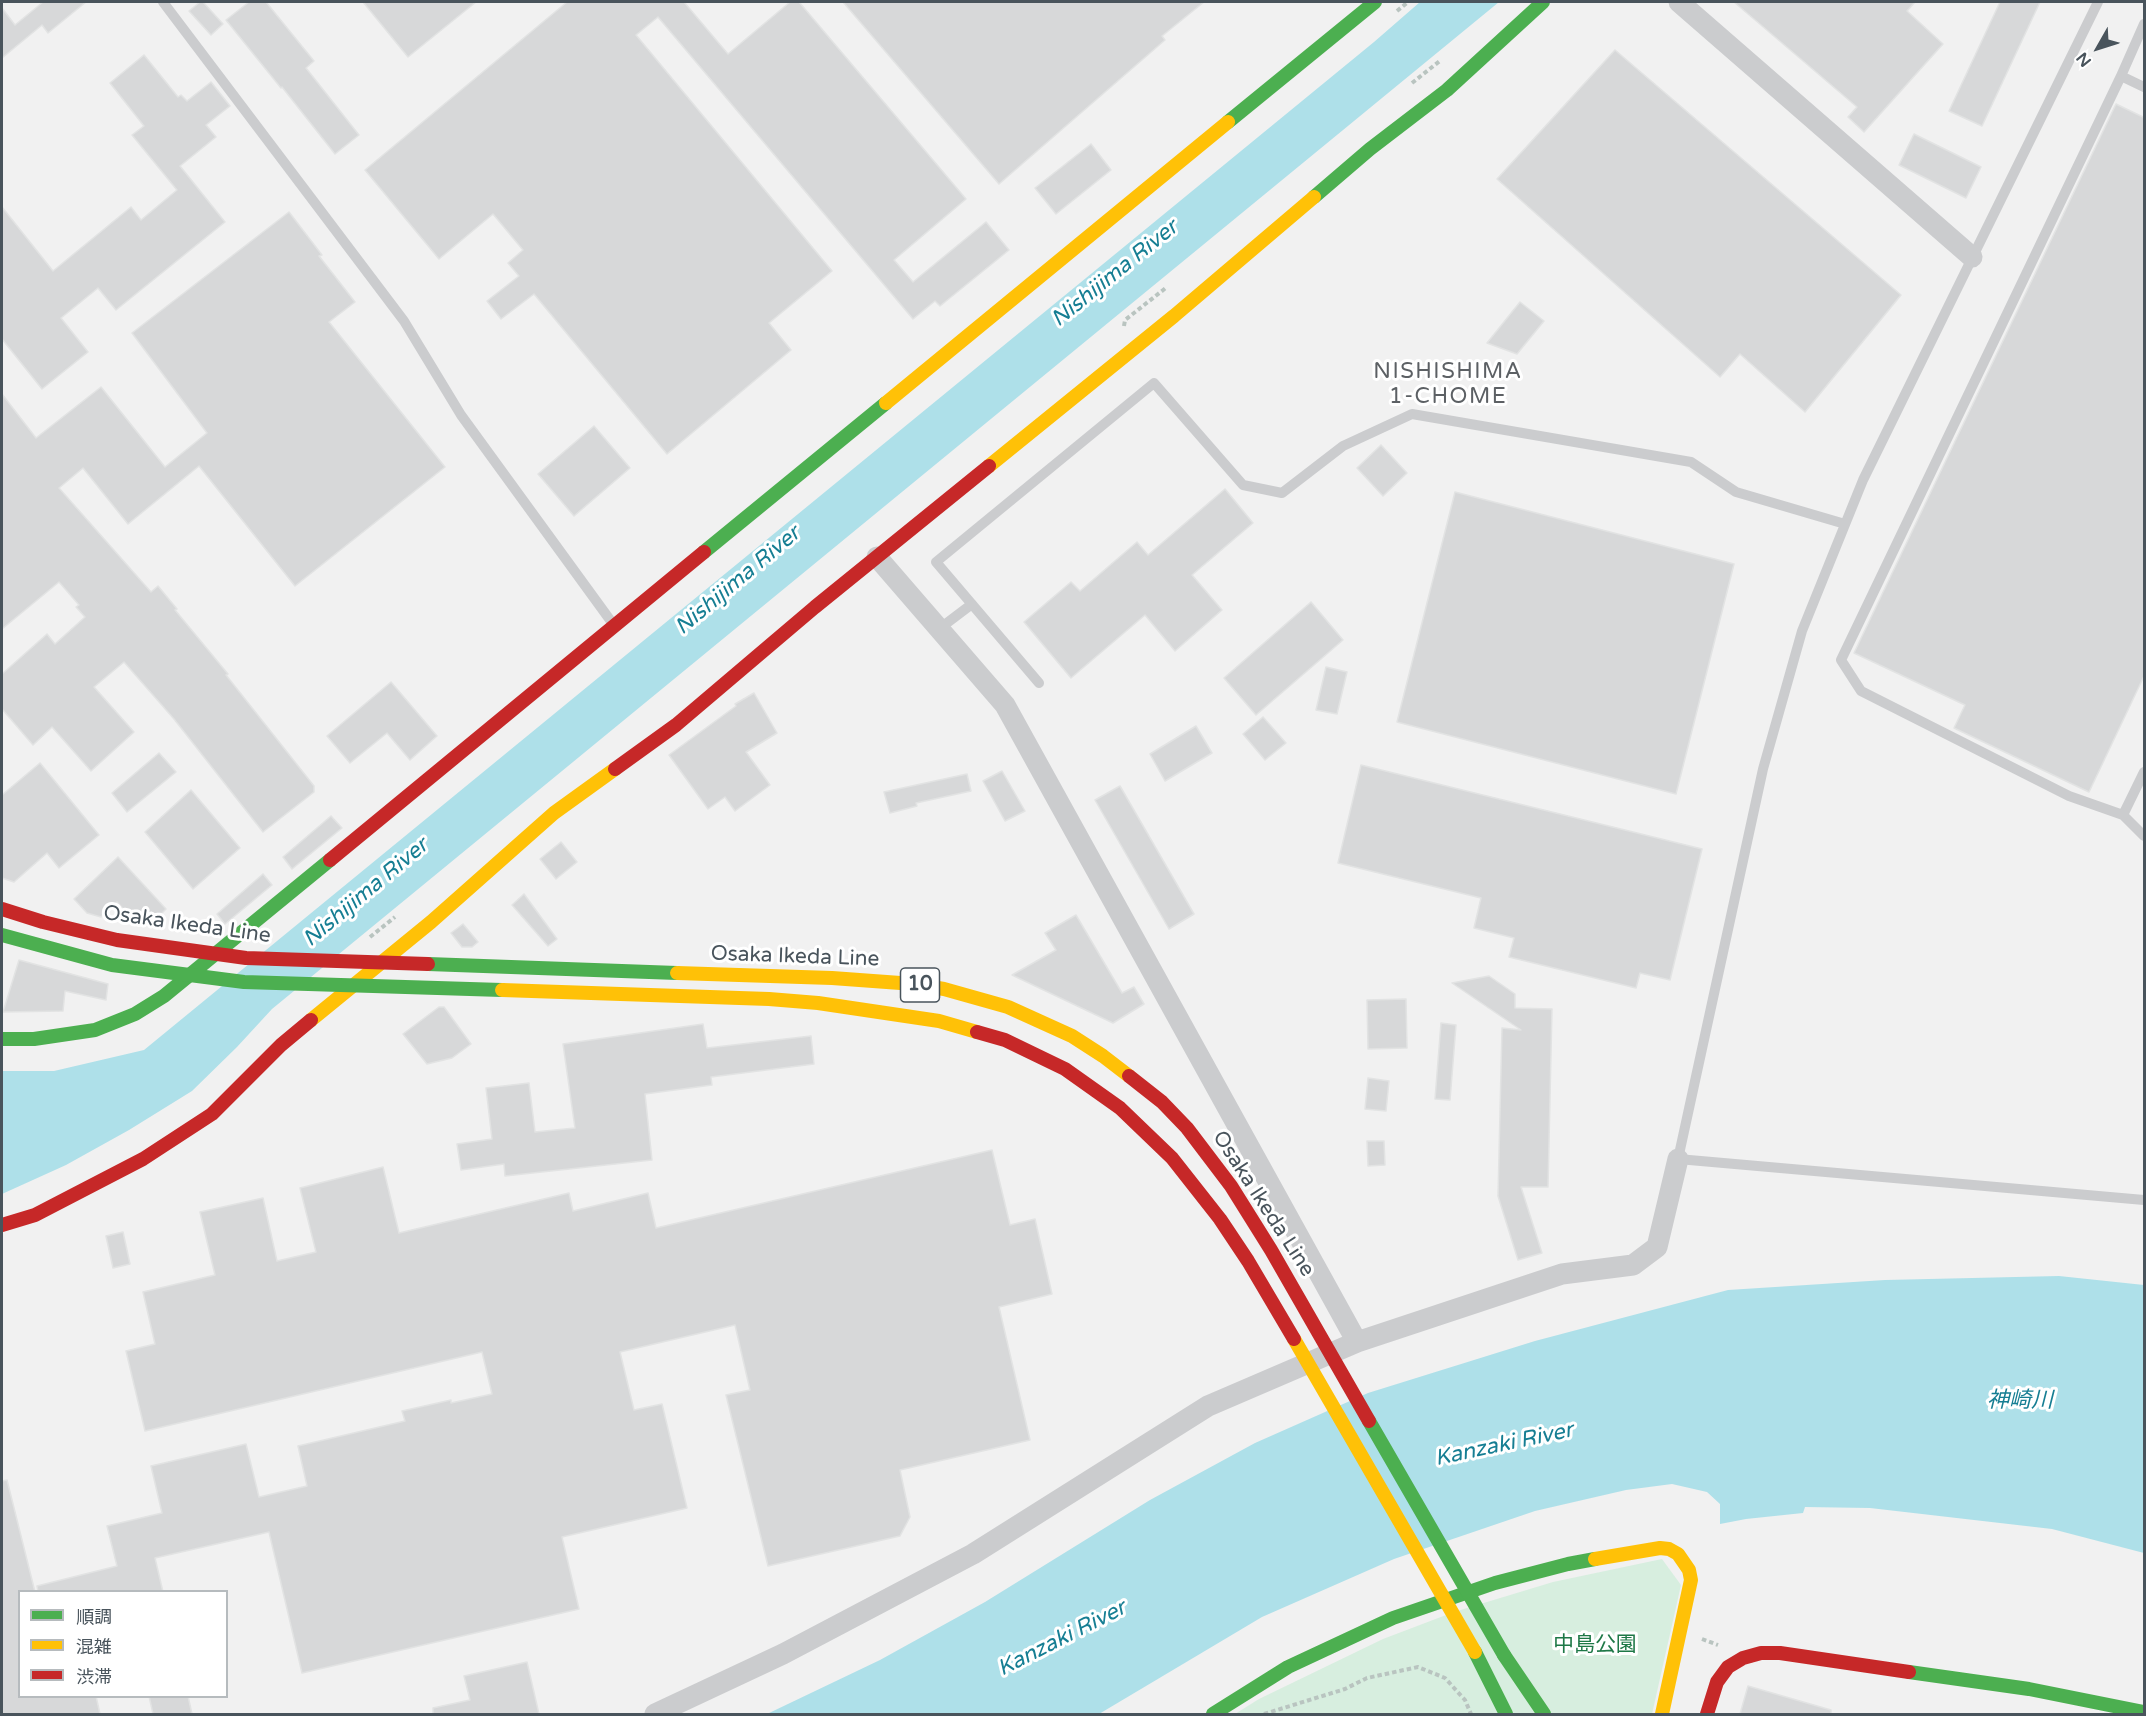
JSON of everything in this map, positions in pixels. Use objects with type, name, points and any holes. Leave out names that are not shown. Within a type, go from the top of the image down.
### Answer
[{"type":"main road","points":[[2,1039],[34,1039],[95,1030],[135,1014],[164,996],[1375,2]]},
{"type":"main road","points":[[2,1225],[35,1215],[143,1160],[212,1114],[281,1045],[431,922],[554,813],[676,725],[877,557],[1165,324],[1370,149],[1447,90],[1544,2]]},
{"type":"main road","name":"Osaka Ikeda Line","points":[[2,909],[43,922],[117,940],[246,958],[832,978],[914,984],[944,989],[1008,1007],[1072,1036],[1111,1061],[1162,1102],[1194,1137],[1232,1186],[1272,1250],[1504,1655],[1544,1714]]},
{"type":"main road","name":"Osaka Ikeda Line","points":[[2,935],[112,965],[244,982],[769,999],[818,1003],[939,1021],[1005,1040],[1065,1068],[1120,1108],[1172,1158],[1220,1219],[1248,1260],[1475,1652],[1506,1714]]},
{"type":"main road","points":[[1213,1714],[1288,1667],[1393,1618],[1495,1583],[1568,1564],[1660,1548],[1669,1549],[1678,1554],[1689,1570],[1691,1580],[1662,1714]]},
{"type":"main road","points":[[1707,1714],[1717,1682],[1728,1667],[1743,1658],[1771,1653],[2029,1689],[2145,1712]]},
{"type":"street","points":[[1679,2],[1972,257]]},
{"type":"street","points":[[877,557],[1005,705],[1357,1342]]},
{"type":"street","points":[[655,1714],[783,1654],[973,1554],[1208,1406],[1357,1342],[1562,1274],[1633,1265],[1657,1247],[1678,1159]]},
{"type":"lane","points":[[163,2],[404,321],[461,415],[615,627]]},
{"type":"lane","points":[[2098,2],[1863,480],[1802,631],[1763,769],[1678,1159],[2145,1200]]},
{"type":"lane","points":[[2145,24],[1841,660],[1861,691],[2069,796],[2123,815],[2145,836]]},
{"type":"lane","points":[[2121,76],[2145,87]]},
{"type":"lane","points":[[1039,683],[936,562],[1154,383],[1243,485],[1282,493],[1343,446],[1412,414],[1691,462],[1736,492],[1845,525]]},
{"type":"lane","points":[[939,629],[972,604]]},
{"type":"lane","points":[[2123,815],[2145,772]]},
{"type":"path","points":[[1264,1714],[1345,1689],[1367,1678],[1418,1667],[1445,1678],[1465,1700],[1471,1714]]},
{"type":"green space","name":"中島公園","points":[[1662,1559],[1681,1585],[1652,1714],[1235,1714],[1259,1699],[1383,1639],[1454,1612],[1553,1582]]},
{"type":"water","name":"Nishijima River","points":[[1420,2],[1499,2],[272,1009],[192,1091],[66,1165],[2,1194],[2,1071],[54,1071],[144,1050]]},
{"type":"water","name":"神崎川","points":[[2059,1276],[2144,1285],[2144,1553],[2052,1529],[1870,1508],[1805,1507],[1803,1513],[1720,1524],[1720,1504],[1707,1492],[1672,1484],[1626,1490],[1535,1511],[1394,1559],[1262,1617],[1099,1714],[767,1714],[880,1660],[985,1602],[1150,1500],[1255,1443],[1368,1393],[1535,1341],[1728,1290],[1885,1280]]},
{"type":"building","points":[[43,2],[86,2],[48,33],[42,25],[2,58],[2,8],[15,25]]},
{"type":"building","points":[[203,2],[223,24],[211,35],[189,11]]},
{"type":"building","points":[[249,2],[266,2],[314,61],[306,68],[359,135],[335,154],[226,20]]},
{"type":"building","points":[[363,2],[476,2],[408,57]]},
{"type":"building","points":[[567,2],[684,2],[728,54],[790,2],[799,2],[966,199],[894,260],[913,282],[986,222],[1009,250],[940,306],[935,301],[913,319],[658,17],[636,35],[832,271],[769,323],[791,350],[667,454],[534,294],[501,319],[487,301],[519,276],[508,263],[523,250],[493,214],[439,259],[365,170]]},
{"type":"building","points":[[843,2],[1204,2],[1162,36],[1165,40],[999,184]]},
{"type":"building","points":[[1734,2],[1915,2],[1907,11],[1943,44],[1864,132],[1848,117],[1857,107]]},
{"type":"building","points":[[2000,2],[2040,2],[1982,126],[1949,111]]},
{"type":"building","points":[[1615,50],[1901,295],[1805,412],[1740,354],[1720,377],[1497,179]]},
{"type":"building","points":[[144,55],[178,97],[181,95],[187,101],[211,82],[230,106],[206,125],[216,137],[180,166],[225,222],[116,310],[98,288],[61,318],[88,352],[42,389],[2,339],[2,207],[53,271],[131,207],[141,220],[177,190],[132,135],[144,126],[110,83]]},
{"type":"building","points":[[2116,104],[2145,118],[2145,674],[2089,792],[1954,728],[1965,705],[1854,653]]},
{"type":"building","points":[[1914,134],[1981,167],[1966,198],[1899,165]]},
{"type":"building","points":[[1091,144],[1111,170],[1056,214],[1035,188]]},
{"type":"building","points":[[289,212],[322,255],[319,256],[355,302],[329,322],[445,467],[295,586],[199,466],[128,524],[83,468],[59,488],[151,592],[158,586],[314,786],[314,792],[263,832],[174,719],[124,662],[94,687],[134,732],[91,771],[52,727],[33,745],[2,709],[2,674],[47,634],[55,644],[85,617],[76,607],[79,605],[59,582],[2,629],[2,394],[36,438],[101,387],[165,467],[207,433],[132,333]]},
{"type":"building","points":[[1520,302],[1544,321],[1517,354],[1487,343]]},
{"type":"building","points":[[594,426],[630,468],[574,516],[538,474]]},
{"type":"building","points":[[1381,445],[1407,473],[1383,496],[1357,468]]},
{"type":"building","points":[[1225,489],[1253,523],[1192,575],[1222,610],[1175,651],[1145,615],[1071,678],[1024,622],[1071,582],[1080,591],[1137,542],[1148,555]]},
{"type":"building","points":[[1455,492],[1734,564],[1676,794],[1397,722]]},
{"type":"building","points":[[1311,602],[1343,640],[1256,715],[1224,678]]},
{"type":"building","points":[[1326,667],[1347,672],[1337,714],[1316,710]]},
{"type":"building","points":[[391,682],[437,736],[410,760],[387,733],[350,763],[327,736]]},
{"type":"building","points":[[754,693],[777,733],[746,752],[770,785],[735,811],[725,797],[708,809],[669,755],[736,706],[735,704]]},
{"type":"building","points":[[1263,717],[1286,743],[1265,760],[1243,734]]},
{"type":"building","points":[[1196,726],[1212,753],[1165,781],[1150,754]]},
{"type":"building","points":[[159,753],[176,772],[127,812],[112,793]]},
{"type":"building","points":[[40,763],[99,835],[59,868],[47,853],[14,882],[2,878],[2,795]]},
{"type":"building","points":[[1361,765],[1702,849],[1670,980],[1640,973],[1636,988],[1509,957],[1514,938],[1474,928],[1481,898],[1338,863]]},
{"type":"building","points":[[1002,771],[1025,811],[1005,821],[983,781]]},
{"type":"building","points":[[967,774],[971,791],[916,803],[917,806],[890,813],[884,792]]},
{"type":"building","points":[[1120,786],[1194,914],[1169,929],[1095,800]]},
{"type":"building","points":[[191,790],[240,848],[193,889],[145,832]]},
{"type":"building","points":[[331,816],[342,828],[292,869],[283,857]]},
{"type":"building","points":[[561,842],[577,862],[556,879],[540,859]]},
{"type":"building","points":[[118,857],[166,909],[149,926],[137,924],[117,902],[101,917],[87,913],[74,899]]},
{"type":"building","points":[[263,874],[272,885],[225,924],[217,914]]},
{"type":"building","points":[[524,894],[557,939],[548,946],[512,905]]},
{"type":"building","points":[[1076,915],[1122,993],[1134,987],[1144,1004],[1113,1023],[1012,975],[1056,950],[1045,933]]},
{"type":"building","points":[[463,924],[478,942],[472,947],[462,947],[451,933]]},
{"type":"building","points":[[19,960],[108,984],[106,1000],[65,991],[63,1011],[3,1012]]},
{"type":"building","points":[[1489,976],[1515,994],[1515,1008],[1552,1009],[1548,1187],[1521,1187],[1542,1253],[1518,1260],[1498,1196],[1502,1028],[1521,1030],[1452,983]]},
{"type":"building","points":[[1406,999],[1407,1048],[1368,1049],[1367,1000]]},
{"type":"building","points":[[439,1007],[444,1007],[471,1044],[452,1058],[427,1064],[403,1034]]},
{"type":"building","points":[[1441,1023],[1456,1025],[1450,1100],[1435,1099]]},
{"type":"building","points":[[703,1024],[707,1048],[811,1036],[814,1064],[711,1077],[712,1085],[645,1094],[652,1160],[505,1176],[504,1164],[461,1170],[457,1144],[492,1139],[486,1088],[529,1083],[535,1132],[575,1128],[563,1044]]},
{"type":"building","points":[[1368,1078],[1389,1081],[1386,1111],[1365,1109]]},
{"type":"building","points":[[1367,1141],[1384,1141],[1385,1165],[1368,1166]]},
{"type":"building","points":[[992,1150],[1010,1225],[1035,1219],[1052,1294],[999,1307],[1030,1440],[900,1470],[910,1517],[900,1536],[768,1566],[726,1395],[750,1390],[735,1325],[620,1352],[634,1410],[662,1404],[687,1508],[562,1537],[579,1609],[302,1673],[269,1532],[155,1558],[163,1590],[38,1590],[37,1586],[117,1566],[107,1526],[162,1513],[151,1466],[246,1444],[259,1497],[307,1486],[298,1446],[405,1421],[402,1411],[492,1394],[482,1352],[145,1431],[126,1351],[155,1344],[143,1292],[215,1275],[200,1212],[263,1198],[277,1261],[316,1252],[300,1188],[383,1167],[399,1233],[569,1193],[573,1211],[648,1193],[656,1228]]},
{"type":"building","points":[[123,1232],[130,1264],[113,1268],[106,1236]]},
{"type":"building","points":[[7,1480],[34,1590],[18,1590],[18,1698],[96,1698],[100,1714],[2,1714],[2,1481]]},
{"type":"building","points":[[527,1662],[539,1714],[433,1714],[433,1708],[470,1700],[464,1676]]},
{"type":"building","points":[[1748,1686],[1831,1710],[1831,1714],[1740,1714]]},
{"type":"building","points":[[149,1698],[188,1698],[192,1714],[153,1714]]},
{"type":"traffic: fast","points":[[1228,122],[1375,2]]},
{"type":"traffic: fast","points":[[1314,197],[1370,149],[1447,90],[1543,2]]},
{"type":"traffic: fast","points":[[704,552],[886,403]]},
{"type":"traffic: fast","points":[[2,1039],[34,1039],[95,1030],[135,1014],[164,996],[330,860]]},
{"type":"traffic: fast","points":[[2,935],[112,965],[244,982],[502,990]]},
{"type":"traffic: fast","points":[[428,964],[677,973]]},
{"type":"traffic: fast","points":[[1369,1421],[1504,1655]]},
{"type":"traffic: fast","points":[[1213,1714],[1288,1667],[1393,1618],[1495,1583],[1595,1559]]},
{"type":"traffic: fast","points":[[1475,1652],[1506,1714]]},
{"type":"traffic: fast","points":[[1504,1655],[1544,1714]]},
{"type":"traffic: fast","points":[[1909,1672],[2029,1689],[2144,1712]]},
{"type":"traffic: slow","points":[[886,403],[1228,122]]},
{"type":"traffic: slow","points":[[989,466],[1174,316],[1314,197]]},
{"type":"traffic: slow","points":[[311,1020],[431,922],[554,813],[615,769]]},
{"type":"traffic: slow","points":[[677,973],[832,978],[914,984],[944,989],[1008,1007],[1072,1036],[1129,1076]]},
{"type":"traffic: slow","points":[[502,990],[769,999],[818,1003],[939,1021],[977,1032]]},
{"type":"traffic: slow","points":[[1294,1339],[1475,1652]]},
{"type":"traffic: slow","points":[[1595,1559],[1660,1548],[1669,1549],[1678,1554],[1689,1570],[1691,1580],[1662,1714]]},
{"type":"traffic: jam","points":[[615,769],[676,725],[815,607],[989,466]]},
{"type":"traffic: jam","points":[[330,860],[704,552]]},
{"type":"traffic: jam","points":[[2,909],[43,922],[117,940],[246,958],[428,964]]},
{"type":"traffic: jam","points":[[2,1225],[35,1215],[143,1159],[212,1114],[281,1045],[311,1020]]},
{"type":"traffic: jam","points":[[977,1032],[1005,1040],[1065,1069],[1120,1108],[1172,1158],[1220,1219],[1294,1339]]},
{"type":"traffic: jam","points":[[1129,1076],[1162,1102],[1187,1128],[1231,1186],[1271,1250],[1369,1421]]},
{"type":"traffic: jam","points":[[1707,1714],[1717,1682],[1728,1667],[1743,1658],[1761,1653],[1780,1653],[1909,1672]]},
{"type":"district","name":"NISHISHIMA 1-CHOME","points":[[1448,384]]},
{"type":"water label","name":"Kanzaki River","points":[[1504,1445]]},
{"type":"water label","name":"Kanzaki River","points":[[1062,1639]]}]
